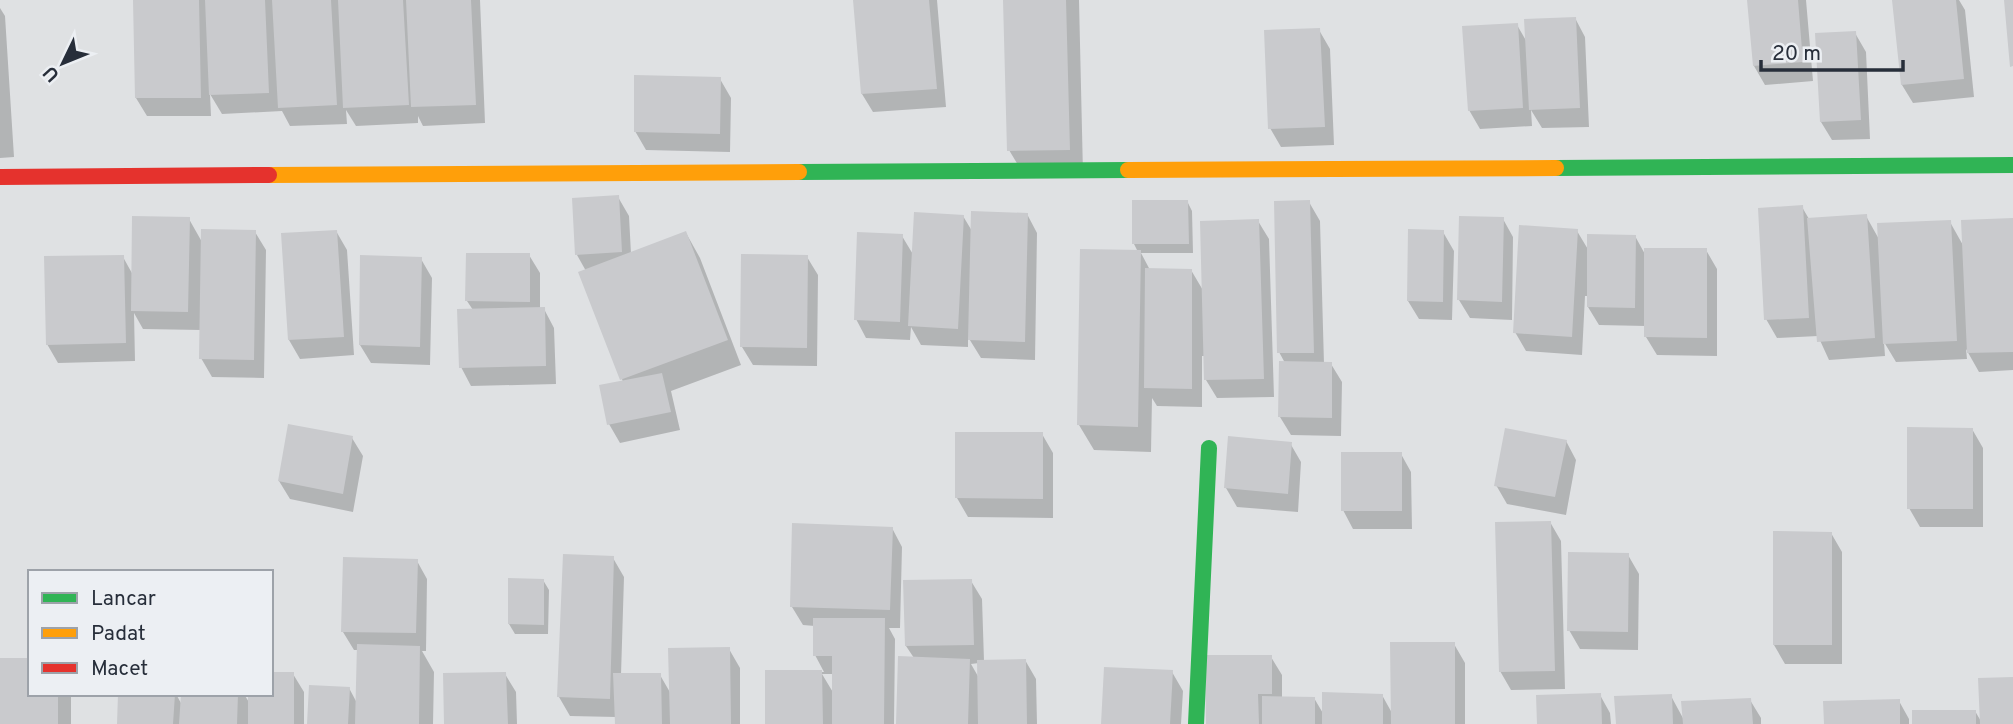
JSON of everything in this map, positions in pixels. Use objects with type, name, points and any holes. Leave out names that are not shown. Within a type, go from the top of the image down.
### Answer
[{"type":"street","points":[[0,177],[2013,164]]},
{"type":"street","points":[[1196,724],[1209,449]]},
{"type":"building","points":[[133,0],[199,0],[201,98],[135,98]]},
{"type":"building","points":[[205,0],[265,0],[269,93],[209,95]]},
{"type":"building","points":[[272,0],[331,0],[337,105],[278,108]]},
{"type":"building","points":[[338,0],[403,0],[409,105],[343,108]]},
{"type":"building","points":[[406,0],[471,0],[476,105],[411,107]]},
{"type":"building","points":[[853,0],[929,0],[937,89],[861,94]]},
{"type":"building","points":[[1003,0],[1066,0],[1070,150],[1007,151]]},
{"type":"building","points":[[1747,0],[1798,0],[1803,62],[1753,66]]},
{"type":"building","points":[[1892,0],[1956,0],[1964,79],[1901,85]]},
{"type":"building","points":[[2004,0],[2013,0],[2013,66],[2010,67]]},
{"type":"building","points":[[1576,17],[1580,108],[1529,110],[1524,19]]},
{"type":"building","points":[[1518,23],[1523,108],[1468,111],[1462,26]]},
{"type":"building","points":[[1320,28],[1325,127],[1268,129],[1264,30]]},
{"type":"building","points":[[1856,31],[1861,120],[1820,122],[1815,33]]},
{"type":"building","points":[[634,75],[721,77],[720,134],[634,132]]},
{"type":"building","points":[[619,195],[622,252],[575,255],[572,198]]},
{"type":"building","points":[[1132,200],[1188,200],[1189,244],[1132,244]]},
{"type":"building","points":[[1310,200],[1314,353],[1277,353],[1274,201]]},
{"type":"building","points":[[1803,205],[1809,318],[1764,320],[1758,208]]},
{"type":"building","points":[[971,211],[1028,213],[1025,342],[968,340]]},
{"type":"building","points":[[914,212],[964,215],[958,329],[908,326]]},
{"type":"building","points":[[1867,214],[1875,338],[1817,342],[1807,218]]},
{"type":"building","points":[[132,216],[190,217],[188,312],[131,311]]},
{"type":"building","points":[[1459,216],[1504,217],[1502,302],[1457,300]]},
{"type":"building","points":[[2013,218],[2013,352],[1967,353],[1961,220]]},
{"type":"building","points":[[1259,219],[1264,379],[1204,380],[1200,221]]},
{"type":"building","points":[[1951,220],[1957,341],[1883,344],[1877,223]]},
{"type":"building","points":[[1519,225],[1578,229],[1572,337],[1513,333]]},
{"type":"building","points":[[201,229],[256,230],[254,360],[199,359]]},
{"type":"building","points":[[1408,229],[1444,230],[1443,302],[1407,301]]},
{"type":"building","points":[[337,230],[344,337],[288,340],[281,233]]},
{"type":"building","points":[[686,231],[728,340],[620,380],[578,272]]},
{"type":"building","points":[[857,232],[903,234],[900,322],[854,320]]},
{"type":"building","points":[[1587,234],[1636,235],[1635,308],[1587,307]]},
{"type":"building","points":[[1644,248],[1707,248],[1707,338],[1644,337]]},
{"type":"building","points":[[1080,249],[1141,250],[1138,427],[1077,425]]},
{"type":"building","points":[[466,253],[530,253],[530,302],[465,301]]},
{"type":"building","points":[[741,254],[808,255],[807,348],[740,347]]},
{"type":"building","points":[[124,255],[126,343],[46,345],[44,256]]},
{"type":"building","points":[[360,255],[422,257],[420,347],[359,345]]},
{"type":"building","points":[[1145,268],[1192,269],[1192,389],[1144,388]]},
{"type":"building","points":[[545,307],[546,366],[459,368],[457,309]]},
{"type":"building","points":[[1279,361],[1332,362],[1332,418],[1278,417]]},
{"type":"building","points":[[662,373],[671,412],[607,425],[599,385]]},
{"type":"building","points":[[288,424],[353,436],[343,494],[278,481]]},
{"type":"building","points":[[1907,427],[1973,428],[1973,509],[1907,509]]},
{"type":"building","points":[[1505,428],[1567,440],[1555,497],[1494,486]]},
{"type":"building","points":[[955,432],[1043,432],[1043,499],[955,498]]},
{"type":"building","points":[[1228,436],[1292,442],[1288,494],[1224,488]]},
{"type":"building","points":[[1341,452],[1402,452],[1402,511],[1341,511]]},
{"type":"building","points":[[1551,521],[1555,671],[1499,672],[1495,522]]},
{"type":"building","points":[[792,523],[893,527],[890,610],[790,607]]},
{"type":"building","points":[[1773,531],[1832,532],[1832,645],[1773,645]]},
{"type":"building","points":[[1568,552],[1629,553],[1628,632],[1567,631]]},
{"type":"building","points":[[563,554],[614,556],[610,699],[557,697]]},
{"type":"building","points":[[343,557],[418,559],[416,633],[341,632]]},
{"type":"building","points":[[508,578],[544,579],[544,625],[508,624]]},
{"type":"building","points":[[972,579],[974,645],[905,646],[903,580]]},
{"type":"building","points":[[813,618],[885,618],[884,724],[832,724],[832,656],[813,656]]},
{"type":"building","points":[[1390,642],[1455,642],[1455,724],[1391,724]]},
{"type":"building","points":[[357,644],[420,646],[419,724],[355,724]]},
{"type":"building","points":[[730,647],[731,724],[670,724],[668,648]]},
{"type":"building","points":[[1205,655],[1272,655],[1272,694],[1258,694],[1259,724],[1206,724]]},
{"type":"building","points":[[898,656],[970,659],[968,724],[896,724]]},
{"type":"building","points":[[0,658],[28,658],[28,696],[58,696],[58,724],[0,724]]},
{"type":"building","points":[[1026,659],[1027,724],[978,724],[977,660]]},
{"type":"building","points":[[1104,667],[1173,670],[1170,724],[1101,724]]},
{"type":"building","points":[[765,670],[822,670],[823,724],[765,724]]},
{"type":"building","points":[[273,672],[294,672],[294,724],[248,724],[248,696],[273,696]]},
{"type":"building","points":[[506,672],[508,724],[444,724],[443,673]]},
{"type":"building","points":[[613,673],[661,673],[662,724],[615,724]]},
{"type":"building","points":[[2013,677],[2013,724],[1980,724],[1978,678]]},
{"type":"building","points":[[309,685],[350,687],[348,724],[307,724]]},
{"type":"building","points":[[1322,692],[1383,694],[1383,724],[1322,724]]},
{"type":"building","points":[[1601,693],[1602,724],[1537,724],[1536,695]]},
{"type":"building","points":[[1672,694],[1673,724],[1616,724],[1614,696]]},
{"type":"building","points":[[118,696],[175,696],[173,724],[117,724]]},
{"type":"building","points":[[181,696],[238,696],[237,724],[179,724]]},
{"type":"building","points":[[1262,696],[1315,697],[1315,724],[1262,724]]},
{"type":"building","points":[[1751,698],[1753,724],[1683,724],[1681,701]]},
{"type":"building","points":[[1900,699],[1900,724],[1824,724],[1823,701]]},
{"type":"building","points":[[1912,710],[1976,710],[1976,724],[1912,724]]},
{"type":"traffic: fast","points":[[1556,168],[2013,165]]},
{"type":"traffic: fast","points":[[799,172],[1128,170]]},
{"type":"traffic: fast","points":[[1196,724],[1209,448]]},
{"type":"traffic: slow","points":[[1128,170],[1556,168]]},
{"type":"traffic: slow","points":[[269,175],[799,172]]},
{"type":"traffic: jam","points":[[0,177],[269,175]]}]
